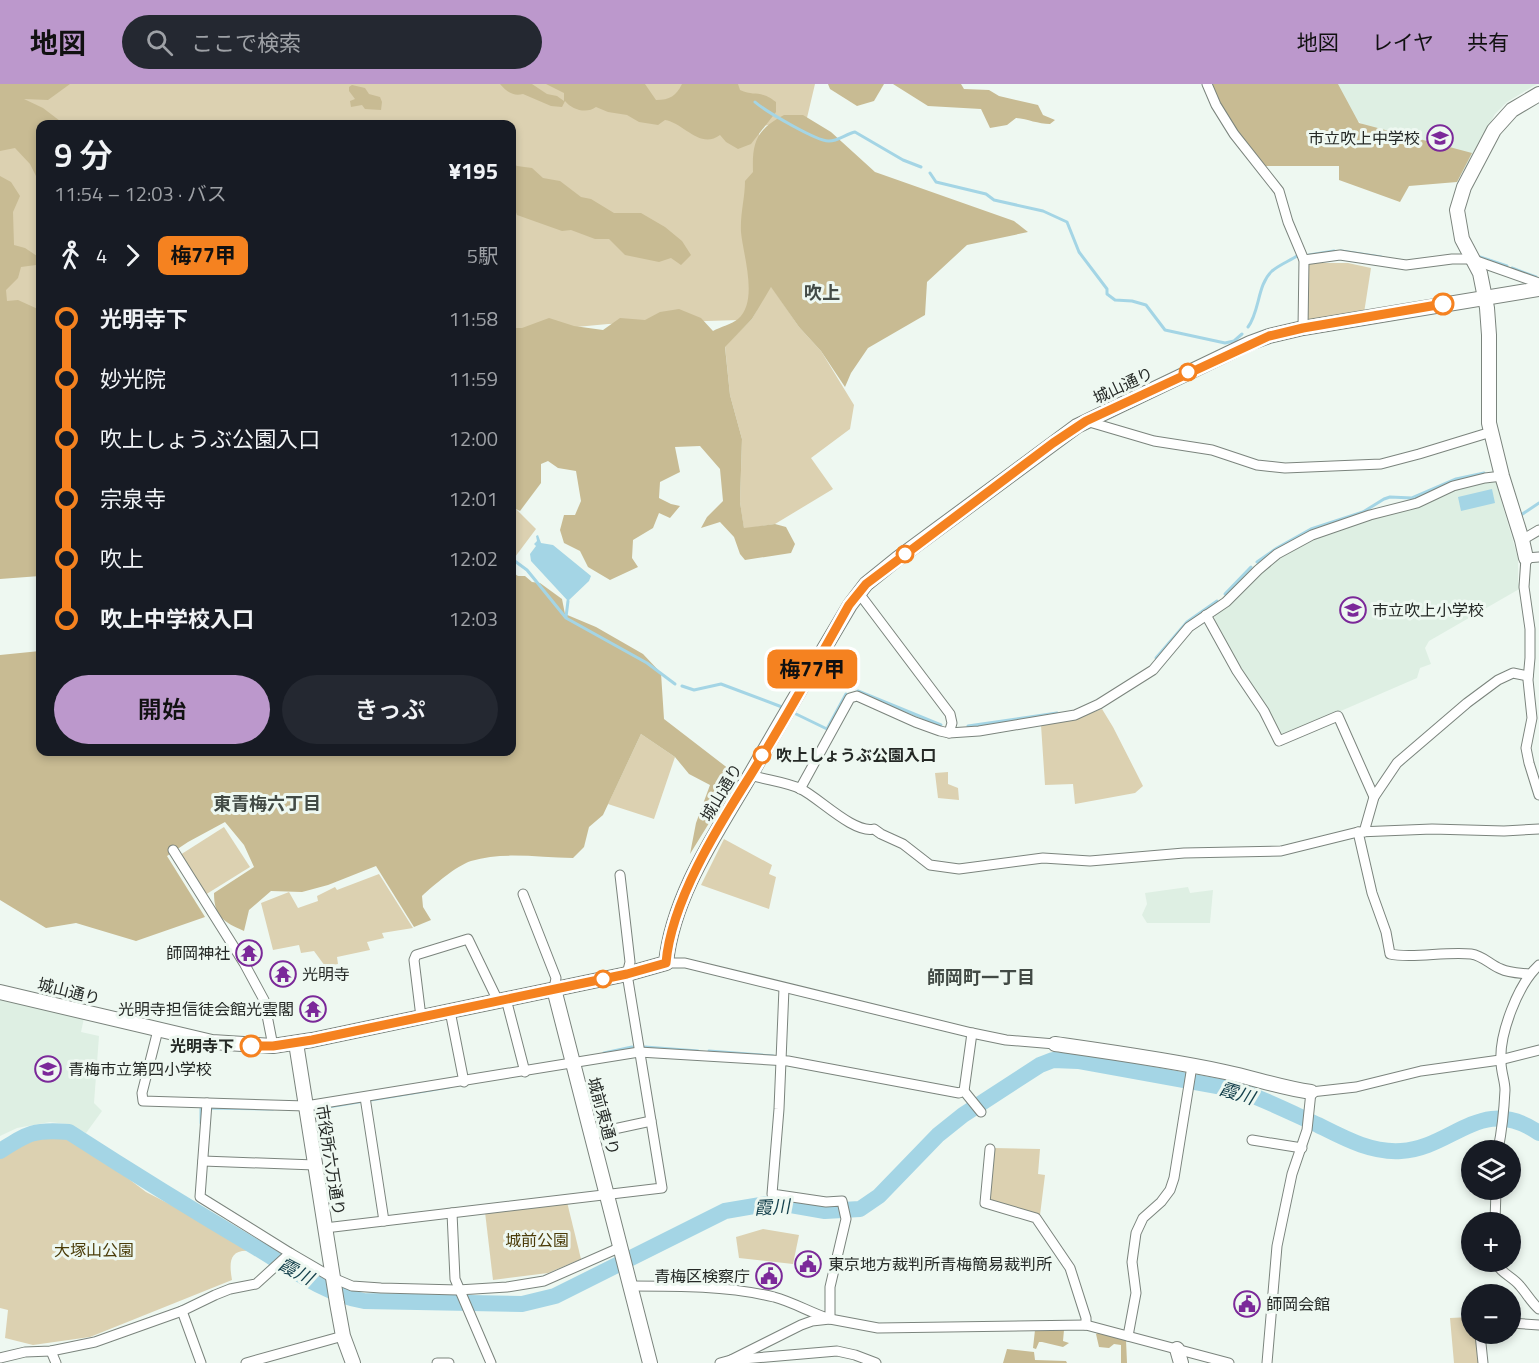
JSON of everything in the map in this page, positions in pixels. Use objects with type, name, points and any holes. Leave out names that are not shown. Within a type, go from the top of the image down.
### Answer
[{"type":"street","points":[[1207,84],[1216,105],[1234,134],[1279,192],[1288,222],[1304,260],[1303,328]]},
{"type":"street","points":[[1539,94],[1523,102],[1500,121],[1462,191],[1457,218],[1462,239],[1479,273],[1489,321],[1488,412],[1491,432],[1522,540],[1532,557],[1524,594],[1530,629],[1528,676],[1532,718],[1526,748],[1528,764],[1539,795]]},
{"type":"street","points":[[1304,260],[1340,255],[1406,265],[1471,259],[1539,284]]},
{"type":"street","name":"城山通り","points":[[0,992],[222,1043],[273,1046],[627,974],[666,963],[668,949],[689,888],[711,841],[858,592],[897,560],[1086,421],[1250,343],[1303,328],[1539,289]]},
{"type":"street","points":[[1086,421],[1154,441],[1212,450],[1257,465],[1285,468],[1381,464],[1491,432]]},
{"type":"street","points":[[800,789],[849,698],[857,696],[949,733],[979,731],[1067,717],[1086,711],[1153,670],[1189,627],[1226,602],[1277,554],[1312,535],[1370,515],[1416,503],[1454,486],[1502,476]]},
{"type":"street","points":[[1522,540],[1539,530]]},
{"type":"street","points":[[858,592],[950,714],[952,723],[949,733]]},
{"type":"street","points":[[1206,615],[1237,671],[1264,711],[1279,741],[1338,716],[1374,797]]},
{"type":"street","points":[[1530,629],[1539,624]]},
{"type":"street","points":[[1528,676],[1507,675],[1467,702],[1397,763],[1374,797],[1361,832],[1372,893],[1386,932],[1390,954],[1397,956],[1434,953],[1469,954],[1486,959],[1503,970],[1529,974]]},
{"type":"street","points":[[750,775],[800,789],[849,821],[868,830],[874,829],[903,844],[930,865],[959,869],[1043,858],[1090,861],[1185,853],[1281,851],[1361,832],[1431,829],[1504,831],[1539,829]]},
{"type":"street","points":[[173,850],[244,963],[264,1000],[273,1046]]},
{"type":"street","points":[[325,1228],[662,1188],[627,974],[630,962],[620,875]]},
{"type":"street","points":[[523,894],[556,978],[554,989]]},
{"type":"street","points":[[421,1017],[414,960],[416,955],[468,939],[502,1000],[525,1072]]},
{"type":"street","points":[[666,963],[685,963],[1006,1040],[1055,1044],[1192,1070],[1242,1076],[1284,1088],[1311,1092],[1356,1087],[1421,1071],[1500,1060],[1539,1050]]},
{"type":"street","points":[[1500,1140],[1505,1086],[1500,1060],[1507,1020],[1529,974],[1539,964]]},
{"type":"street","points":[[784,988],[782,1060],[772,1194],[826,1202],[842,1201],[843,1203],[846,1218],[830,1287],[830,1319]]},
{"type":"street","name":"城前東通り","points":[[554,989],[631,1286]]},
{"type":"street","points":[[450,1011],[464,1082]]},
{"type":"street","points":[[158,1030],[142,1093],[143,1101],[306,1110],[639,1052],[782,1060],[959,1093],[964,1091]]},
{"type":"street","points":[[972,1033],[964,1091],[981,1112]]},
{"type":"street","name":"市役所六万通り","points":[[296,1043],[333,1280],[344,1336]]},
{"type":"street","points":[[1128,1336],[1136,1293],[1132,1262],[1136,1233],[1143,1218],[1161,1202],[1170,1190],[1192,1070]]},
{"type":"street","points":[[1267,1363],[1277,1246],[1292,1174],[1307,1128],[1311,1092]]},
{"type":"street","points":[[365,1101],[384,1221]]},
{"type":"street","points":[[207,1106],[200,1197],[333,1280],[352,1286],[460,1292],[507,1287],[544,1281],[621,1249]]},
{"type":"street","points":[[591,1134],[651,1121]]},
{"type":"street","points":[[1252,1140],[1302,1148]]},
{"type":"street","points":[[990,1149],[985,1203],[1036,1218],[1070,1268],[1086,1318],[1086,1325]]},
{"type":"street","points":[[203,1161],[315,1165]]},
{"type":"street","points":[[452,1213],[456,1279],[491,1363]]},
{"type":"street","points":[[0,1358],[95,1342],[182,1311],[230,1289],[256,1284],[288,1254]]},
{"type":"street","points":[[1503,1272],[1521,1287],[1539,1309]]},
{"type":"street","points":[[650,1363],[631,1286],[676,1287],[759,1294],[777,1298],[830,1319],[878,1328],[1086,1325],[1128,1336],[1179,1356],[1229,1363]]},
{"type":"street","points":[[182,1311],[201,1363]]},
{"type":"street","points":[[735,1361],[775,1337],[806,1323],[830,1319]]},
{"type":"street","points":[[1521,1324],[1539,1325]]},
{"type":"street","points":[[246,1363],[344,1336],[352,1363]]},
{"type":"street","points":[[1481,1344],[1483,1363]]},
{"type":"street","points":[[51,1351],[56,1363]]},
{"type":"street","points":[[844,1351],[846,1363]]},
{"type":"street","points":[[720,1363],[813,1352],[844,1351],[876,1363]]},
{"type":"street","points":[[437,1363],[449,1363]]},
{"type":"shaded area","points":[[0,84],[70,84],[48,100],[24,99],[43,108],[59,120],[36,120],[36,176],[30,164],[15,148],[0,151]]},
{"type":"shaded area","points":[[500,84],[532,84],[564,101],[564,93],[546,84],[645,84],[656,100],[672,96],[682,84],[738,84],[740,90],[761,94],[776,102],[776,112],[751,144],[738,149],[726,142],[720,135],[713,139],[699,138],[665,120],[658,125],[639,122],[627,115],[608,112],[596,107],[580,110],[565,101],[562,107],[551,106],[523,94],[510,93]]},
{"type":"shaded area","points":[[828,84],[884,84],[874,101],[857,106],[830,89]]},
{"type":"shaded area","points":[[893,84],[961,84],[964,89],[989,90],[999,96],[1038,105],[1043,115],[1055,120],[1046,124],[1016,118],[1007,125],[990,128],[981,109],[928,106]]},
{"type":"shaded area","points":[[1211,84],[1338,84],[1359,123],[1472,153],[1457,182],[1409,186],[1400,202],[1339,180],[1339,166],[1264,166],[1235,127]]},
{"type":"shaded area","name":"市立吹上中学校","points":[[1333,84],[1537,84],[1507,102],[1495,114],[1457,182],[1442,176],[1353,118]]},
{"type":"shaded area","points":[[352,85],[365,88],[369,94],[380,97],[381,110],[365,109],[362,105],[351,107],[350,101],[355,99],[349,91]]},
{"type":"shaded area","points":[[784,115],[803,115],[831,132],[875,172],[1014,221],[1028,232],[967,245],[927,282],[925,315],[868,348],[851,373],[845,387],[821,351],[799,327],[771,287],[752,319],[725,347],[730,395],[742,439],[740,502],[744,528],[775,524],[786,527],[795,544],[791,553],[745,560],[740,554],[734,537],[720,522],[701,528],[707,517],[723,501],[720,469],[700,446],[675,447],[680,472],[660,482],[659,498],[680,506],[670,518],[659,513],[653,528],[633,540],[632,558],[638,567],[610,580],[588,567],[580,551],[564,543],[560,530],[564,515],[575,515],[581,501],[576,471],[558,468],[548,461],[541,464],[541,483],[520,511],[516,509],[516,328],[549,318],[574,326],[603,330],[620,318],[645,320],[660,312],[679,309],[701,318],[713,331],[738,319],[748,301],[749,290],[741,232],[745,181],[753,172],[753,153],[758,138],[767,126]]},
{"type":"shaded area","points":[[516,165],[532,168],[543,178],[560,181],[581,197],[591,199],[614,213],[641,213],[665,227],[682,241],[691,255],[681,265],[671,258],[659,262],[625,255],[609,239],[595,239],[571,230],[562,231],[517,215]]},
{"type":"shaded area","points":[[0,176],[11,182],[20,196],[13,212],[14,245],[25,248],[36,255],[36,265],[21,267],[18,278],[6,290],[7,301],[18,300],[36,308],[36,576],[0,579]]},
{"type":"shaded area","name":"市立吹上小学校","points":[[1493,480],[1496,483],[1518,558],[1518,582],[1521,588],[1429,641],[1425,648],[1431,664],[1420,668],[1417,678],[1283,736],[1279,735],[1262,699],[1241,669],[1214,620],[1215,615],[1281,556],[1314,539],[1461,488]]},
{"type":"shaded area","points":[[516,575],[525,576],[532,582],[540,583],[562,599],[565,614],[596,627],[643,654],[661,673],[664,719],[738,776],[690,854],[696,823],[710,785],[689,774],[675,757],[641,734],[603,815],[589,827],[584,847],[573,858],[496,856],[465,863],[445,876],[422,896],[423,907],[431,920],[414,927],[376,866],[328,885],[302,892],[271,891],[249,910],[244,931],[231,925],[218,913],[214,893],[254,867],[244,845],[225,822],[167,856],[205,917],[136,941],[76,923],[46,928],[0,900],[0,655],[36,651],[36,756],[516,756]]},
{"type":"shaded area","points":[[1188,887],[1190,893],[1213,890],[1210,923],[1147,923],[1142,915],[1147,904],[1145,893]]},
{"type":"shaded area","name":"青梅市立第四小学校","points":[[0,1000],[84,1018],[81,1032],[99,1036],[94,1103],[102,1111],[86,1133],[67,1124],[50,1122],[17,1128],[0,1136]]},
{"type":"shaded area","points":[[1035,1330],[1064,1330],[1063,1341],[1069,1343],[1063,1347],[1039,1342],[1036,1349],[1033,1348]]},
{"type":"shaded area","points":[[1096,1334],[1126,1340],[1127,1363],[1121,1363],[1121,1345],[1114,1344],[1109,1348],[1099,1347]]},
{"type":"shaded area","points":[[1007,1349],[1034,1352],[1035,1360],[1066,1361],[1067,1363],[1003,1363]]},
{"type":"green space","points":[[0,84],[815,84],[806,122],[759,126],[760,303],[771,286],[799,327],[821,351],[854,405],[850,429],[811,458],[833,489],[775,524],[744,529],[740,502],[742,439],[730,395],[725,346],[752,319],[757,310],[740,320],[608,324],[516,333],[516,120],[36,120],[36,311],[0,309]]},
{"type":"green space","points":[[1309,263],[1348,263],[1371,268],[1364,313],[1310,322],[1306,318],[1306,266]]},
{"type":"green space","points":[[516,509],[536,529],[516,556]]},
{"type":"green space","points":[[1102,709],[1143,786],[1135,793],[1075,804],[1073,784],[1045,785],[1041,725],[1071,720]]},
{"type":"green space","points":[[641,734],[675,757],[654,819],[608,804]]},
{"type":"green space","points":[[948,772],[948,784],[958,788],[959,800],[938,798],[935,773]]},
{"type":"green space","points":[[224,827],[250,867],[205,895],[180,855]]},
{"type":"green space","points":[[724,839],[772,865],[769,874],[776,877],[769,909],[701,885]]},
{"type":"green space","points":[[379,874],[413,928],[382,933],[384,938],[367,942],[370,950],[337,957],[338,964],[325,966],[314,951],[301,953],[299,945],[273,950],[261,903],[289,892],[298,908],[318,901],[317,896],[335,887],[337,890]]},
{"type":"green space","name":"大塚山公園","points":[[49,1130],[69,1134],[146,1192],[253,1247],[250,1251],[238,1252],[232,1258],[232,1280],[90,1337],[33,1345],[5,1338],[8,1310],[0,1308],[0,1152],[30,1131]]},
{"type":"green space","points":[[993,1148],[1040,1149],[1038,1174],[1045,1175],[1040,1215],[989,1201]]},
{"type":"green space","name":"城前公園","points":[[567,1202],[581,1259],[548,1273],[493,1280],[485,1212]]},
{"type":"green space","points":[[763,1229],[799,1235],[793,1264],[739,1258],[736,1237]]},
{"type":"green space","points":[[1461,1317],[1461,1344],[1476,1344],[1479,1363],[1454,1363],[1450,1318]]},
{"type":"water","points":[[1492,489],[1495,503],[1461,511],[1458,497]]},
{"type":"water","points":[[538,535],[541,543],[553,545],[591,576],[589,581],[568,601],[531,561],[530,554],[536,546],[534,544]]},
{"type":"waterway","points":[[755,102],[780,119],[814,137],[832,141],[855,132],[903,160],[921,167]]},
{"type":"waterway","points":[[930,173],[936,182],[986,194],[994,200],[1043,211],[1067,222],[1079,252],[1107,289],[1107,294],[1115,300],[1146,305],[1165,330],[1225,343],[1234,341],[1242,334]]},
{"type":"waterway","points":[[1309,255],[1334,251]]},
{"type":"waterway","points":[[1341,251],[1381,257]]},
{"type":"waterway","points":[[1248,327],[1267,277],[1272,271],[1297,256]]},
{"type":"waterway","points":[[1480,257],[1507,266]]},
{"type":"waterway","points":[[1512,268],[1536,277]]},
{"type":"waterway","points":[[1257,562],[1311,529],[1363,512],[1384,499],[1412,498],[1456,479],[1484,473]]},
{"type":"waterway","points":[[1521,515],[1539,503]]},
{"type":"waterway","points":[[516,562],[527,570],[566,618],[647,663],[675,684]]},
{"type":"waterway","points":[[1225,594],[1251,567]]},
{"type":"waterway","points":[[566,617],[568,601]]},
{"type":"waterway","points":[[1156,658],[1187,622],[1217,601]]},
{"type":"waterway","points":[[682,686],[694,690],[721,684],[782,707]]},
{"type":"waterway","points":[[858,691],[941,725]]},
{"type":"waterway","points":[[794,713],[827,729],[846,694]]},
{"type":"waterway","points":[[968,726],[1057,713]]},
{"type":"waterway","points":[[604,1053],[632,1047]]},
{"type":"waterway","points":[[645,1047],[698,1051]]},
{"type":"waterway","points":[[709,1051],[773,1056]]},
{"type":"waterway","name":"霞川","points":[[0,1151],[18,1140],[39,1132],[69,1132],[295,1272],[335,1293],[350,1298],[364,1301],[522,1304],[555,1296],[725,1211],[766,1204],[785,1204],[825,1211],[860,1209],[879,1196],[938,1135],[963,1115],[1040,1065],[1053,1060],[1078,1061],[1238,1090],[1348,1139],[1379,1150],[1401,1151],[1420,1148],[1484,1120],[1501,1119],[1519,1122],[1539,1133]]},
{"type":"waterway","points":[[310,1110],[449,1087]]},
{"type":"waterway","points":[[201,1123],[201,1108],[273,1109]]},
{"type":"bus line","name":"梅77甲","points":[[251,1046],[273,1046],[312,1040],[627,974],[666,963],[681,908],[711,841],[849,605],[866,584],[1053,443],[1086,421],[1269,336],[1443,304]]},
{"type":"place","name":"市立吹上中学校","points":[[1440,138]]},
{"type":"place","name":"市立吹上小学校","points":[[1353,610]]},
{"type":"place","name":"吹上しょうぶ公園入口","points":[[762,755]]},
{"type":"place","name":"師岡神社","points":[[249,953]]},
{"type":"place","name":"光明寺","points":[[283,974]]},
{"type":"place","name":"光明寺担信徒会館光雲閣","points":[[313,1009]]},
{"type":"place","name":"光明寺下","points":[[251,1046]]},
{"type":"place","name":"青梅市立第四小学校","points":[[48,1069]]},
{"type":"place","name":"東京地方裁判所青梅簡易裁判所","points":[[808,1264]]},
{"type":"place","name":"青梅区検察庁","points":[[769,1276]]},
{"type":"place","name":"師岡会館","points":[[1247,1304]]},
{"type":"district","name":"吹上","points":[[822,292]]},
{"type":"district","name":"東青梅六丁目","points":[[267,803]]},
{"type":"district","name":"師岡町一丁目","points":[[981,977]]}]
